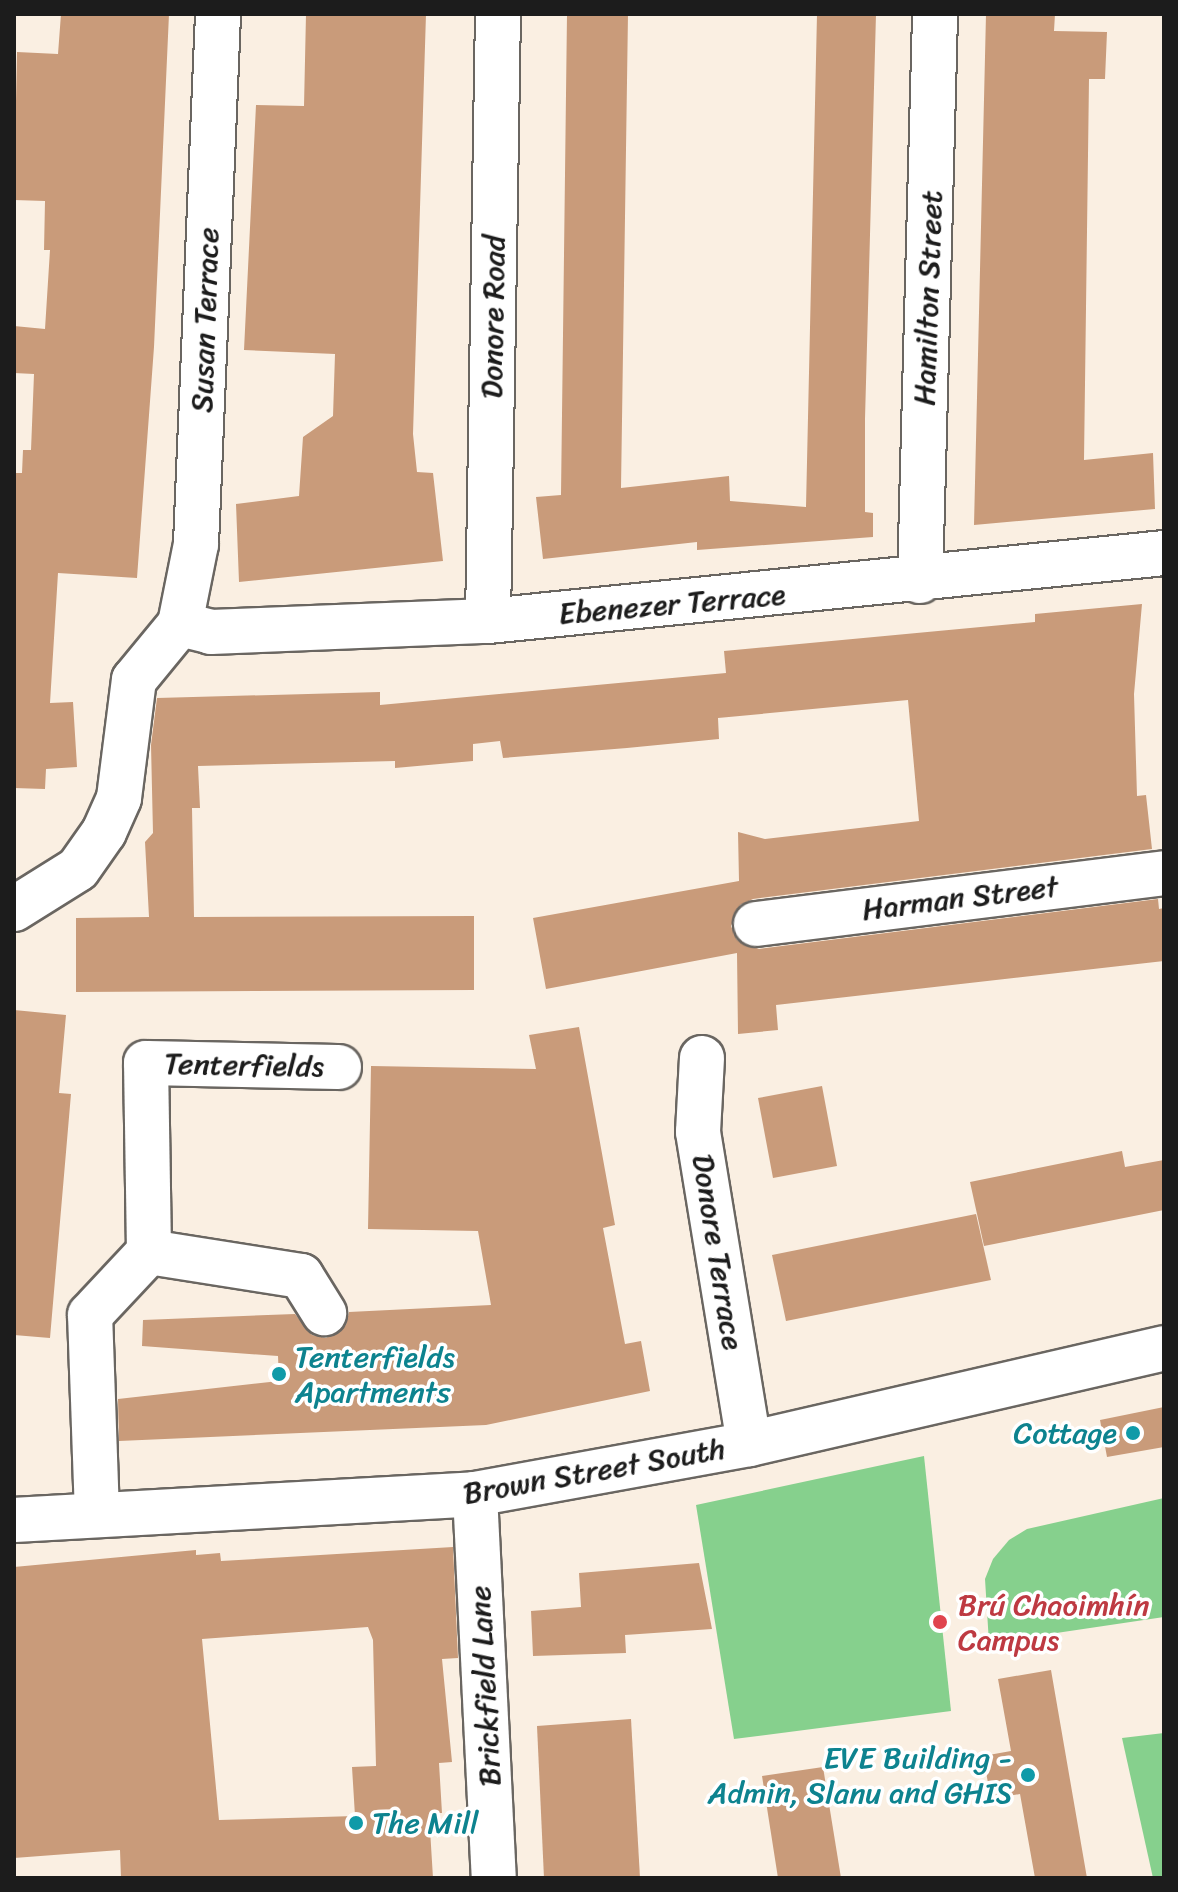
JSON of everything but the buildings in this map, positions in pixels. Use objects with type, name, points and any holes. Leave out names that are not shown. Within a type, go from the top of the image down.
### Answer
[{"type":"street","name":"Susan Terrace","points":[[180,624],[196,544],[218,14]]},
{"type":"street","name":"Donore Road","points":[[488,621],[498,14]]},
{"type":"street","name":"Hamilton Street","points":[[920,581],[935,14]]},
{"type":"street","name":"Ebenezer Terrace","points":[[180,624],[211,632],[488,621],[920,581],[1164,553]]},
{"type":"street","points":[[14,909],[78,869],[104,832],[119,798],[134,680],[180,624]]},
{"type":"street","name":"Harman Street","points":[[756,924],[1164,873]]},
{"type":"street","name":"Donore Terrace","points":[[702,1058],[698,1132],[749,1444]]},
{"type":"street","name":"Tenterfields","points":[[149,1252],[146,1063],[339,1067]]},
{"type":"street","points":[[97,1514],[90,1315],[149,1252],[301,1276],[324,1313]]},
{"type":"street","name":"Brown Street South","points":[[14,1520],[475,1494],[749,1444],[1164,1348]]},
{"type":"street","name":"Brickfield Lane","points":[[475,1494],[494,1878]]},
{"type":"green space","points":[[924,1456],[951,1711],[734,1739],[696,1505]]},
{"type":"green space","points":[[1164,1498],[1164,1617],[989,1643],[985,1579],[993,1559],[1009,1540],[1027,1529]]},
{"type":"green space","points":[[1164,1733],[1164,1878],[1153,1878],[1122,1738]]},
{"type":"place","name":"Tenterfields Apartments","points":[[279,1374]]},
{"type":"place","name":"Cottage","points":[[1133,1433]]},
{"type":"place","name":"Brú Chaoimhín Campus","points":[[940,1622]]},
{"type":"place","name":"EVE Building - Admin, Slanu and GHIS","points":[[1028,1775]]},
{"type":"place","name":"The Mill","points":[[356,1823]]}]
